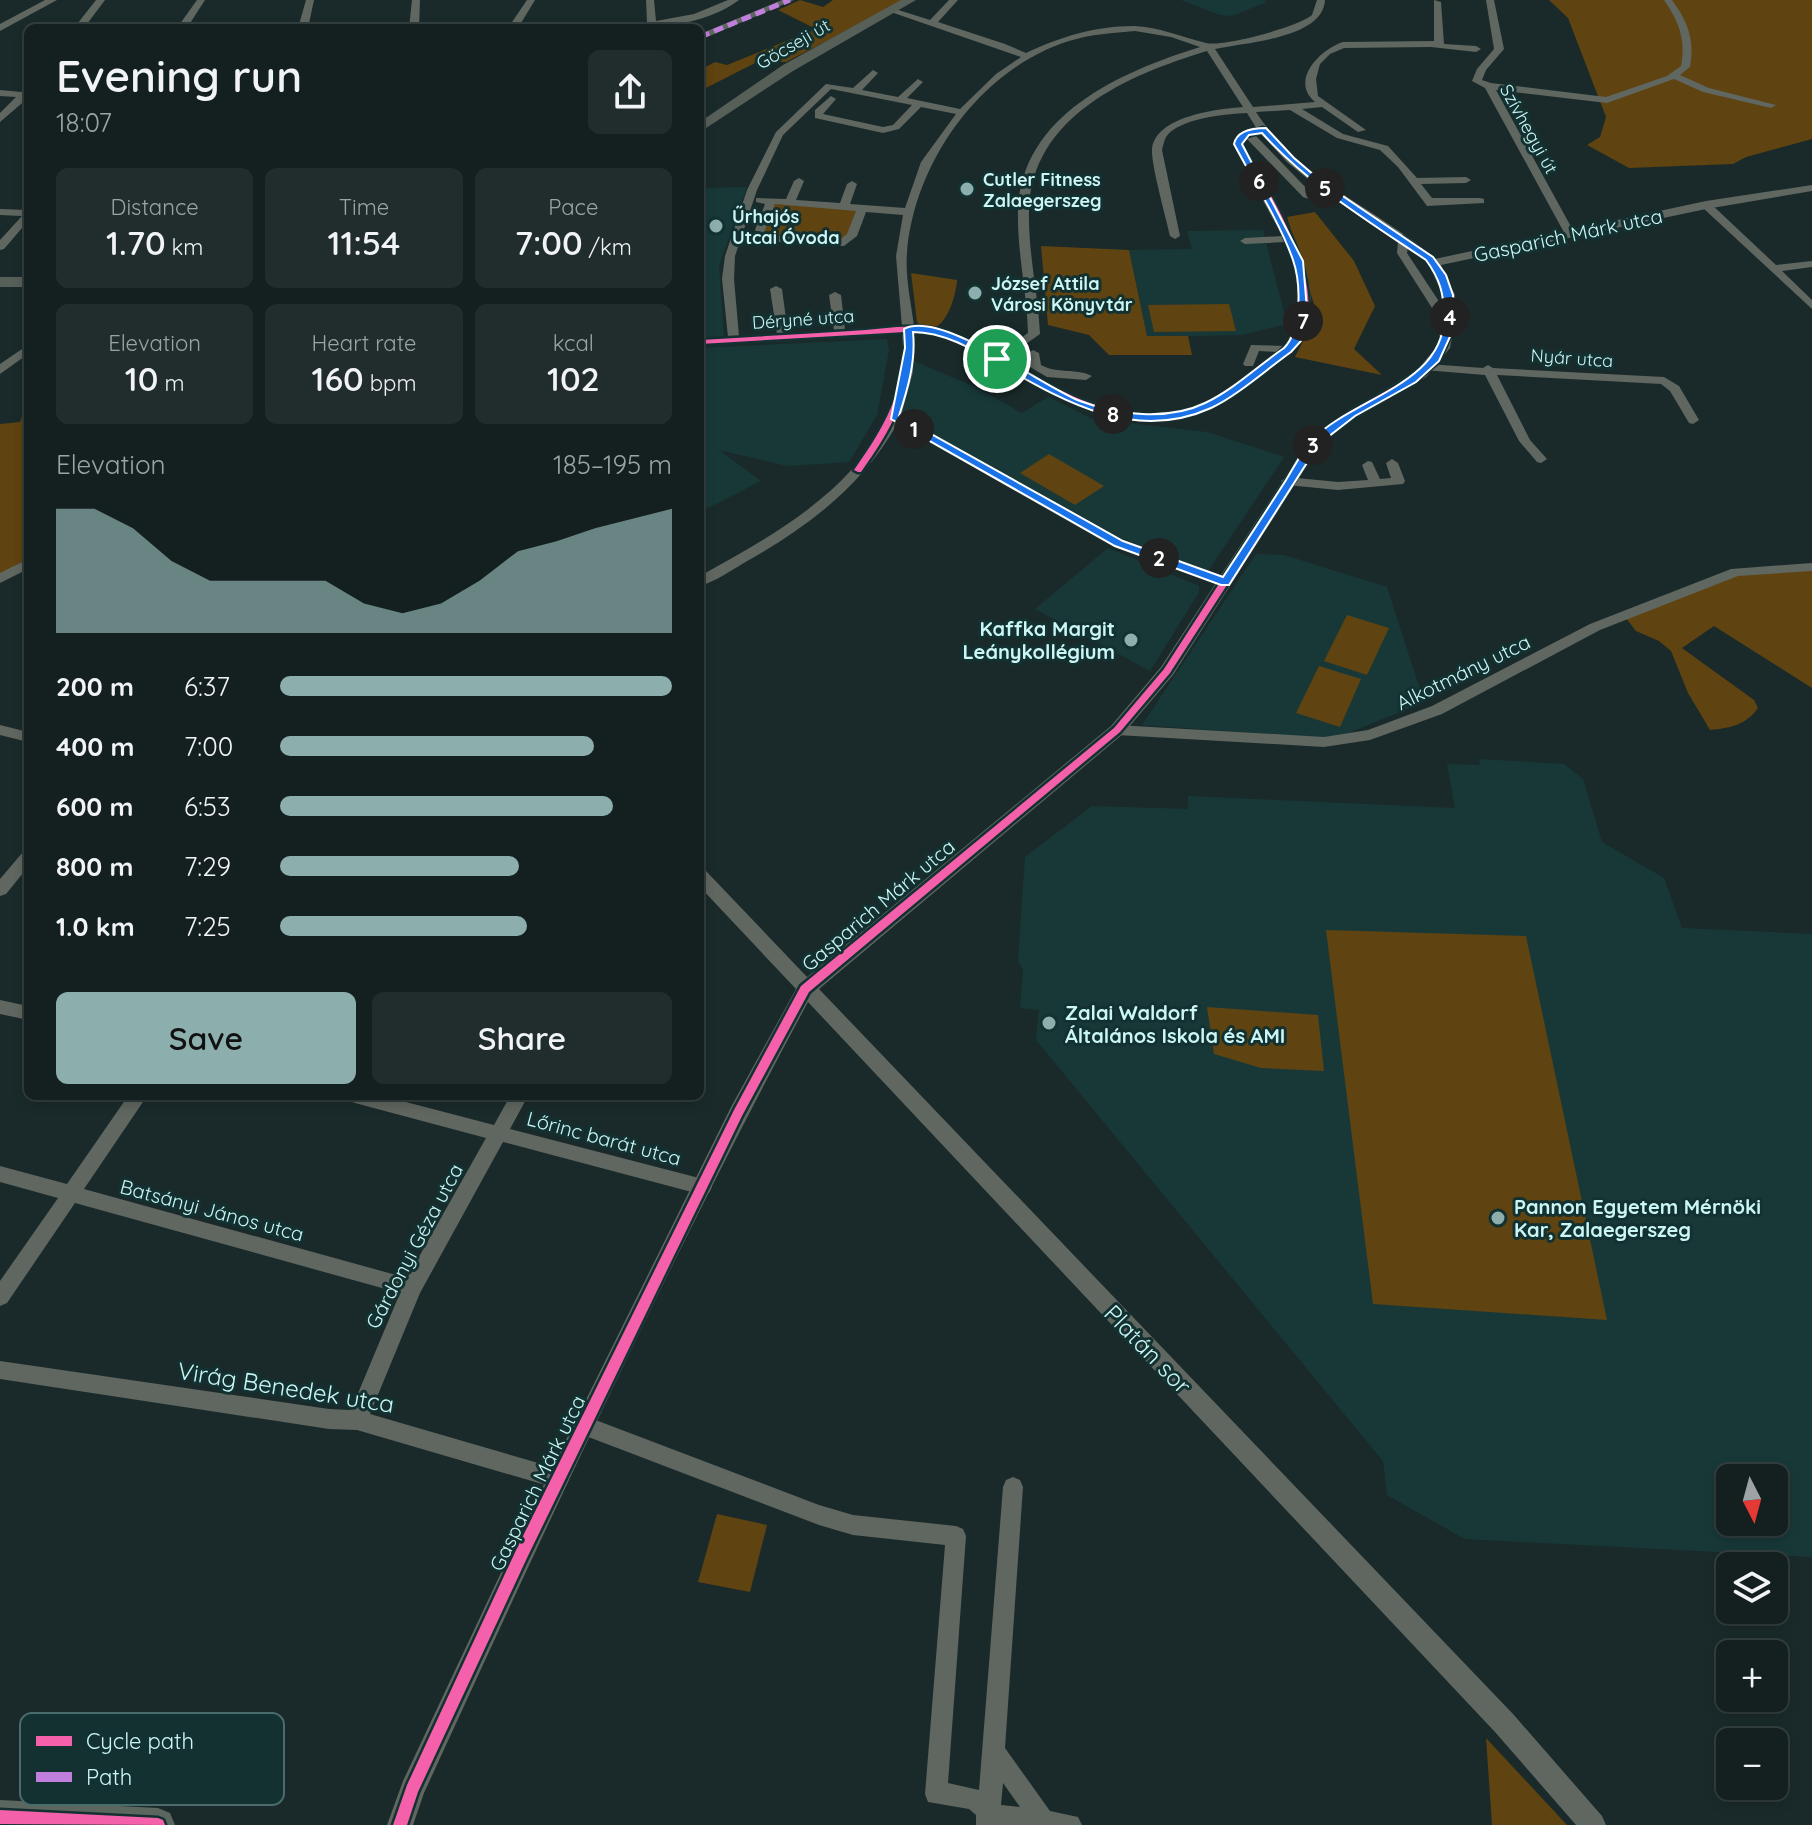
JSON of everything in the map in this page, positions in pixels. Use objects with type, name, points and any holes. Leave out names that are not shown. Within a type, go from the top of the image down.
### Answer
[{"type":"main road","name":"Göcseji út","points":[[704,125],[778,75],[910,0]]},
{"type":"main road","points":[[0,282],[24,282]]},
{"type":"main road","points":[[0,1817],[158,1825]]},
{"type":"street","points":[[0,28],[52,0]]},
{"type":"street","points":[[82,24],[101,0]]},
{"type":"street","points":[[185,24],[201,0]]},
{"type":"street","points":[[304,24],[310,0]]},
{"type":"street","points":[[414,24],[416,0]]},
{"type":"street","points":[[516,24],[531,0]]},
{"type":"street","points":[[650,0],[653,24]]},
{"type":"street","points":[[663,24],[697,17],[735,0]]},
{"type":"street","points":[[704,35],[790,0]]},
{"type":"street","points":[[931,24],[954,0]]},
{"type":"street","points":[[997,359],[1034,334],[1022,226],[1032,165],[1043,145],[1061,125],[1106,89],[1145,69],[1210,48],[1307,23],[1320,12],[1321,0]]},
{"type":"street","name":"Szívhegyi út","points":[[1490,0],[1499,49],[1482,69],[1477,81],[1489,86],[1570,234]]},
{"type":"street","points":[[1489,86],[1600,100],[1675,76],[1685,67],[1690,45],[1687,31],[1668,0]]},
{"type":"street","points":[[1435,46],[1441,36],[1437,2]]},
{"type":"street","points":[[892,11],[988,43],[1010,54],[1022,54]]},
{"type":"street","points":[[704,580],[820,507],[858,470],[894,417],[910,348],[901,255],[923,169],[961,112],[983,86],[1022,54],[1072,29],[1110,22],[1161,26],[1192,37],[1210,48],[1263,130],[1291,160],[1342,200],[1434,263]]},
{"type":"street","points":[[1361,130],[1321,104],[1312,90],[1311,77],[1316,61],[1330,49],[1354,44],[1476,49]]},
{"type":"street","points":[[855,91],[873,73]]},
{"type":"street","points":[[1675,76],[1706,90],[1771,105]]},
{"type":"street","points":[[900,100],[918,82]]},
{"type":"street","points":[[734,340],[728,279],[730,256],[749,199],[779,134],[829,86],[961,112]]},
{"type":"street","points":[[841,89],[818,112],[818,116],[883,130],[891,129],[918,104]]},
{"type":"street","points":[[0,93],[24,93]]},
{"type":"street","points":[[0,119],[24,96]]},
{"type":"street","points":[[1175,236],[1157,150],[1159,139],[1167,130],[1190,121],[1250,110],[1321,104]]},
{"type":"street","points":[[1293,108],[1340,136],[1384,148],[1430,203],[1480,201]]},
{"type":"street","points":[[1249,364],[1255,347],[1288,350],[1301,332],[1304,309],[1301,273],[1288,239],[1238,144],[1238,140],[1247,133],[1263,130]]},
{"type":"street","points":[[1247,133],[1307,195],[1320,200],[1342,200]]},
{"type":"street","points":[[1414,181],[1466,180]]},
{"type":"street","points":[[790,202],[799,181]]},
{"type":"street","points":[[844,206],[852,184]]},
{"type":"street","name":"Gasparich Márk utca","points":[[400,1825],[418,1776],[559,1479],[761,1068],[805,989],[1117,730],[1167,671],[1304,456],[1329,430],[1428,368],[1446,341],[1443,306],[1446,285],[1434,263],[1706,205],[1812,188]]},
{"type":"street","points":[[749,199],[910,212]]},
{"type":"street","points":[[771,201],[760,234],[766,238],[840,244],[852,236],[862,208]]},
{"type":"street","points":[[1706,205],[1812,306]]},
{"type":"street","points":[[0,212],[24,214]]},
{"type":"street","points":[[0,247],[24,219]]},
{"type":"street","points":[[741,223],[762,223]]},
{"type":"street","points":[[1245,241],[1288,239]]},
{"type":"street","points":[[1403,239],[1402,253],[1443,306]]},
{"type":"street","points":[[1773,269],[1812,264]]},
{"type":"street","points":[[776,289],[783,337]]},
{"type":"street","points":[[835,295],[840,333]]},
{"type":"street","points":[[1421,307],[1443,306]]},
{"type":"street","name":"Déryné utca","points":[[704,342],[924,329],[952,336],[1074,402],[1108,413],[1147,417],[1180,414],[1208,405],[1288,350]]},
{"type":"street","points":[[0,355],[24,350]]},
{"type":"street","points":[[0,370],[24,351]]},
{"type":"street","points":[[1033,353],[1036,367],[1047,373],[1086,376]]},
{"type":"street","name":"Nyár utca","points":[[1428,368],[1664,381],[1675,389],[1693,420]]},
{"type":"street","points":[[1488,369],[1525,441],[1541,459]]},
{"type":"street","points":[[894,417],[1119,544],[1225,582]]},
{"type":"street","points":[[1287,481],[1338,486],[1399,481],[1392,463]]},
{"type":"street","points":[[1368,465],[1376,483]]},
{"type":"street","points":[[0,579],[24,565]]},
{"type":"street","name":"Alkotmány utca","points":[[1117,730],[1324,742],[1370,735],[1437,710],[1595,627],[1721,578],[1750,570],[1812,567]]},
{"type":"street","points":[[0,730],[24,736]]},
{"type":"street","points":[[0,864],[24,865]]},
{"type":"street","points":[[0,890],[24,866]]},
{"type":"street","name":"Platán sor","points":[[704,880],[1504,1723],[1593,1825]]},
{"type":"street","points":[[0,1007],[24,1012]]},
{"type":"street","points":[[0,1297],[135,1100]]},
{"type":"street","name":"Lőrinc barát utca","points":[[371,1100],[703,1187]]},
{"type":"street","name":"Gárdonyi Géza utca","points":[[357,1420],[412,1288],[517,1100]]},
{"type":"street","name":"Batsányi János utca","points":[[0,1174],[412,1288]]},
{"type":"street","name":"Virág Benedek utca","points":[[0,1370],[313,1417],[357,1420],[559,1479]]},
{"type":"street","points":[[585,1426],[819,1515],[853,1525],[956,1536],[936,1794],[980,1800],[989,1820]]},
{"type":"street","points":[[989,1820],[1013,1487]]},
{"type":"street","points":[[994,1751],[1043,1821]]},
{"type":"street","points":[[989,1820],[1070,1825]]},
{"type":"shaded area","points":[[800,0],[823,7],[833,0],[906,0],[786,62],[759,61],[704,89],[704,68],[715,62],[727,65],[816,29],[778,10]]},
{"type":"shaded area","points":[[1181,0],[1267,2],[1232,16],[1220,15]]},
{"type":"shaded area","points":[[1549,0],[1812,0],[1812,139],[1746,157],[1733,164],[1629,168],[1587,145],[1600,137],[1606,117],[1568,18]]},
{"type":"shaded area","name":"Űrhajós Utcai Óvoda","points":[[747,187],[719,266],[724,336],[704,338],[704,188]]},
{"type":"shaded area","points":[[771,201],[862,208],[852,235],[840,244],[760,234]]},
{"type":"shaded area","points":[[1315,212],[1354,261],[1375,306],[1354,349],[1382,375],[1295,357],[1317,314],[1287,217]]},
{"type":"shaded area","points":[[1263,230],[1287,324],[1242,335],[1147,337],[1129,250],[1192,249],[1187,231]]},
{"type":"shaded area","points":[[1041,246],[1129,250],[1147,336],[1188,336],[1192,355],[1109,355],[1089,335],[1048,325]]},
{"type":"shaded area","points":[[911,273],[957,280],[946,316],[934,328],[926,328],[917,322]]},
{"type":"shaded area","points":[[1229,304],[1236,331],[1154,332],[1148,305]]},
{"type":"shaded area","points":[[887,339],[889,350],[877,415],[849,462],[787,466],[719,450],[761,481],[704,510],[704,348]]},
{"type":"shaded area","points":[[914,361],[975,387],[1022,413],[1048,397],[1092,419],[1207,432],[1284,457],[1208,571],[1120,538],[901,416]]},
{"type":"shaded area","points":[[24,411],[24,560],[0,575],[0,424],[20,422]]},
{"type":"shaded area","points":[[1049,454],[1104,486],[1075,505],[1020,473]]},
{"type":"shaded area","name":"Kaffka Margit Leánykollégium","points":[[1108,548],[1199,586],[1199,592],[1150,671],[1035,609]]},
{"type":"shaded area","points":[[1256,554],[1284,555],[1387,587],[1424,702],[1334,739],[1142,725]]},
{"type":"shaded area","points":[[1812,569],[1812,688],[1714,626],[1682,648],[1754,700],[1758,708],[1753,714],[1731,727],[1710,730],[1688,693],[1671,651],[1659,641],[1636,631],[1625,617],[1744,573]]},
{"type":"shaded area","points":[[1347,615],[1389,628],[1367,675],[1324,661]]},
{"type":"shaded area","points":[[1319,666],[1361,679],[1340,727],[1296,713]]},
{"type":"shaded area","name":"Pannon Egyetem Mérnöki Kar, Zalaegerszeg","points":[[1479,759],[1564,764],[1583,779],[1602,842],[1664,878],[1682,928],[1812,934],[1812,1557],[1788,1556],[1788,1552],[1716,1552],[1465,1539],[1387,1495],[1383,1461],[1036,1040],[1039,1010],[1020,1008],[1023,970],[1018,961],[1025,857],[1092,806],[1188,809],[1188,796],[1455,808],[1447,764],[1480,765]]},
{"type":"shaded area","points":[[1326,930],[1526,936],[1607,1320],[1373,1304]]},
{"type":"shaded area","points":[[1207,1007],[1318,1015],[1324,1071],[1261,1068],[1214,1054]]},
{"type":"shaded area","points":[[717,1514],[767,1525],[750,1592],[698,1582]]},
{"type":"shaded area","points":[[1486,1738],[1567,1825],[1492,1825]]},
{"type":"marked path","points":[[704,35],[790,0]]},
{"type":"cycle path","points":[[704,342],[924,329],[963,342],[1067,397],[1113,413],[1160,418],[1208,406],[1288,350],[1301,328],[1305,303],[1292,246],[1238,144],[1242,136],[1263,130]]},
{"type":"cycle path","points":[[400,1825],[412,1790],[522,1553],[738,1113],[805,989],[1117,730],[1167,671],[1315,442],[1352,414],[1412,380],[1436,359],[1449,330],[1446,285],[1430,259],[1403,239]]},
{"type":"cycle path","points":[[858,470],[880,438],[897,404],[907,369],[908,329]]},
{"type":"cycle path","points":[[0,1817],[158,1825]]},
{"type":"place","name":"Cutler Fitness Zalaegerszeg","points":[[967,189]]},
{"type":"place","name":"Űrhajós Utcai Óvoda","points":[[716,226]]},
{"type":"place","name":"József Attila Városi Könyvtár","points":[[975,293]]},
{"type":"place","name":"Kaffka Margit Leánykollégium","points":[[1131,640]]},
{"type":"place","name":"Zalai Waldorf Általános Iskola és AMI","points":[[1049,1023]]},
{"type":"place","name":"Pannon Egyetem Mérnöki Kar, Zalaegerszeg","points":[[1498,1218]]},
{"type":"route","points":[[1263,130],[1319,184],[1430,259],[1449,295],[1449,330],[1436,359],[1412,380],[1352,414],[1315,442],[1225,582],[1119,544],[894,417],[903,394],[910,348],[908,329],[924,329],[952,336],[997,359],[1074,402],[1108,413],[1147,417],[1180,414],[1208,405],[1288,350],[1297,341],[1303,322],[1301,273],[1270,201],[1238,144],[1238,140],[1247,133],[1263,130]]}]
